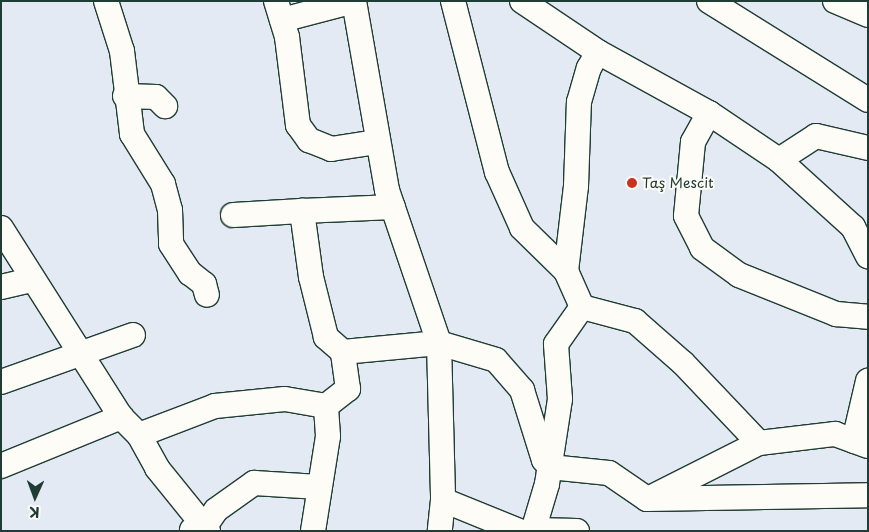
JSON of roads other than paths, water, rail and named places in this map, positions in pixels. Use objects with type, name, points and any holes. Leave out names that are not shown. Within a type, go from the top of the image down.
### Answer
[{"type":"street","points":[[106,1],[122,51],[132,134],[163,184],[170,210],[171,244],[190,272],[204,284],[207,295]]},
{"type":"street","points":[[378,142],[331,149],[309,140],[298,126],[287,38],[279,11],[354,1],[378,142],[393,208],[439,343],[443,500],[440,531]]},
{"type":"street","points":[[453,1],[496,172],[522,228],[566,271],[582,307]]},
{"type":"street","points":[[522,1],[598,52],[709,114],[779,160],[853,227],[868,256]]},
{"type":"street","points":[[709,1],[868,100]]},
{"type":"street","points":[[835,1],[866,10]]},
{"type":"street","points":[[566,271],[576,186],[579,102],[589,68],[598,52]]},
{"type":"street","points":[[126,96],[156,97],[164,106]]},
{"type":"street","points":[[709,114],[693,142],[686,216],[702,248],[739,274],[836,314],[868,318]]},
{"type":"street","points":[[779,160],[816,136],[868,148]]},
{"type":"street","points":[[233,215],[393,208]]},
{"type":"street","points":[[139,435],[215,406],[285,399],[326,406],[348,388],[343,352],[326,338],[311,277],[302,211]]},
{"type":"street","points":[[1,228],[32,280],[121,417],[139,435],[157,468],[200,529],[216,510],[254,483],[319,487]]},
{"type":"street","points":[[1,287],[32,280]]},
{"type":"street","points":[[582,307],[635,321],[683,363],[759,443]]},
{"type":"street","points":[[528,530],[550,467],[560,400],[556,344],[582,307]]},
{"type":"street","points":[[1,382],[81,355],[134,334]]},
{"type":"street","points":[[343,352],[439,343],[496,360],[522,390],[544,460],[550,467],[609,473],[647,499],[868,494]]},
{"type":"street","points":[[647,499],[759,443],[835,434],[861,444],[868,381]]},
{"type":"street","points":[[313,531],[328,436],[326,406]]},
{"type":"street","points":[[1,466],[121,417]]},
{"type":"street","points":[[443,500],[528,530],[577,531]]},
{"type":"place","name":"Taş Mescit","points":[[632,183]]}]
